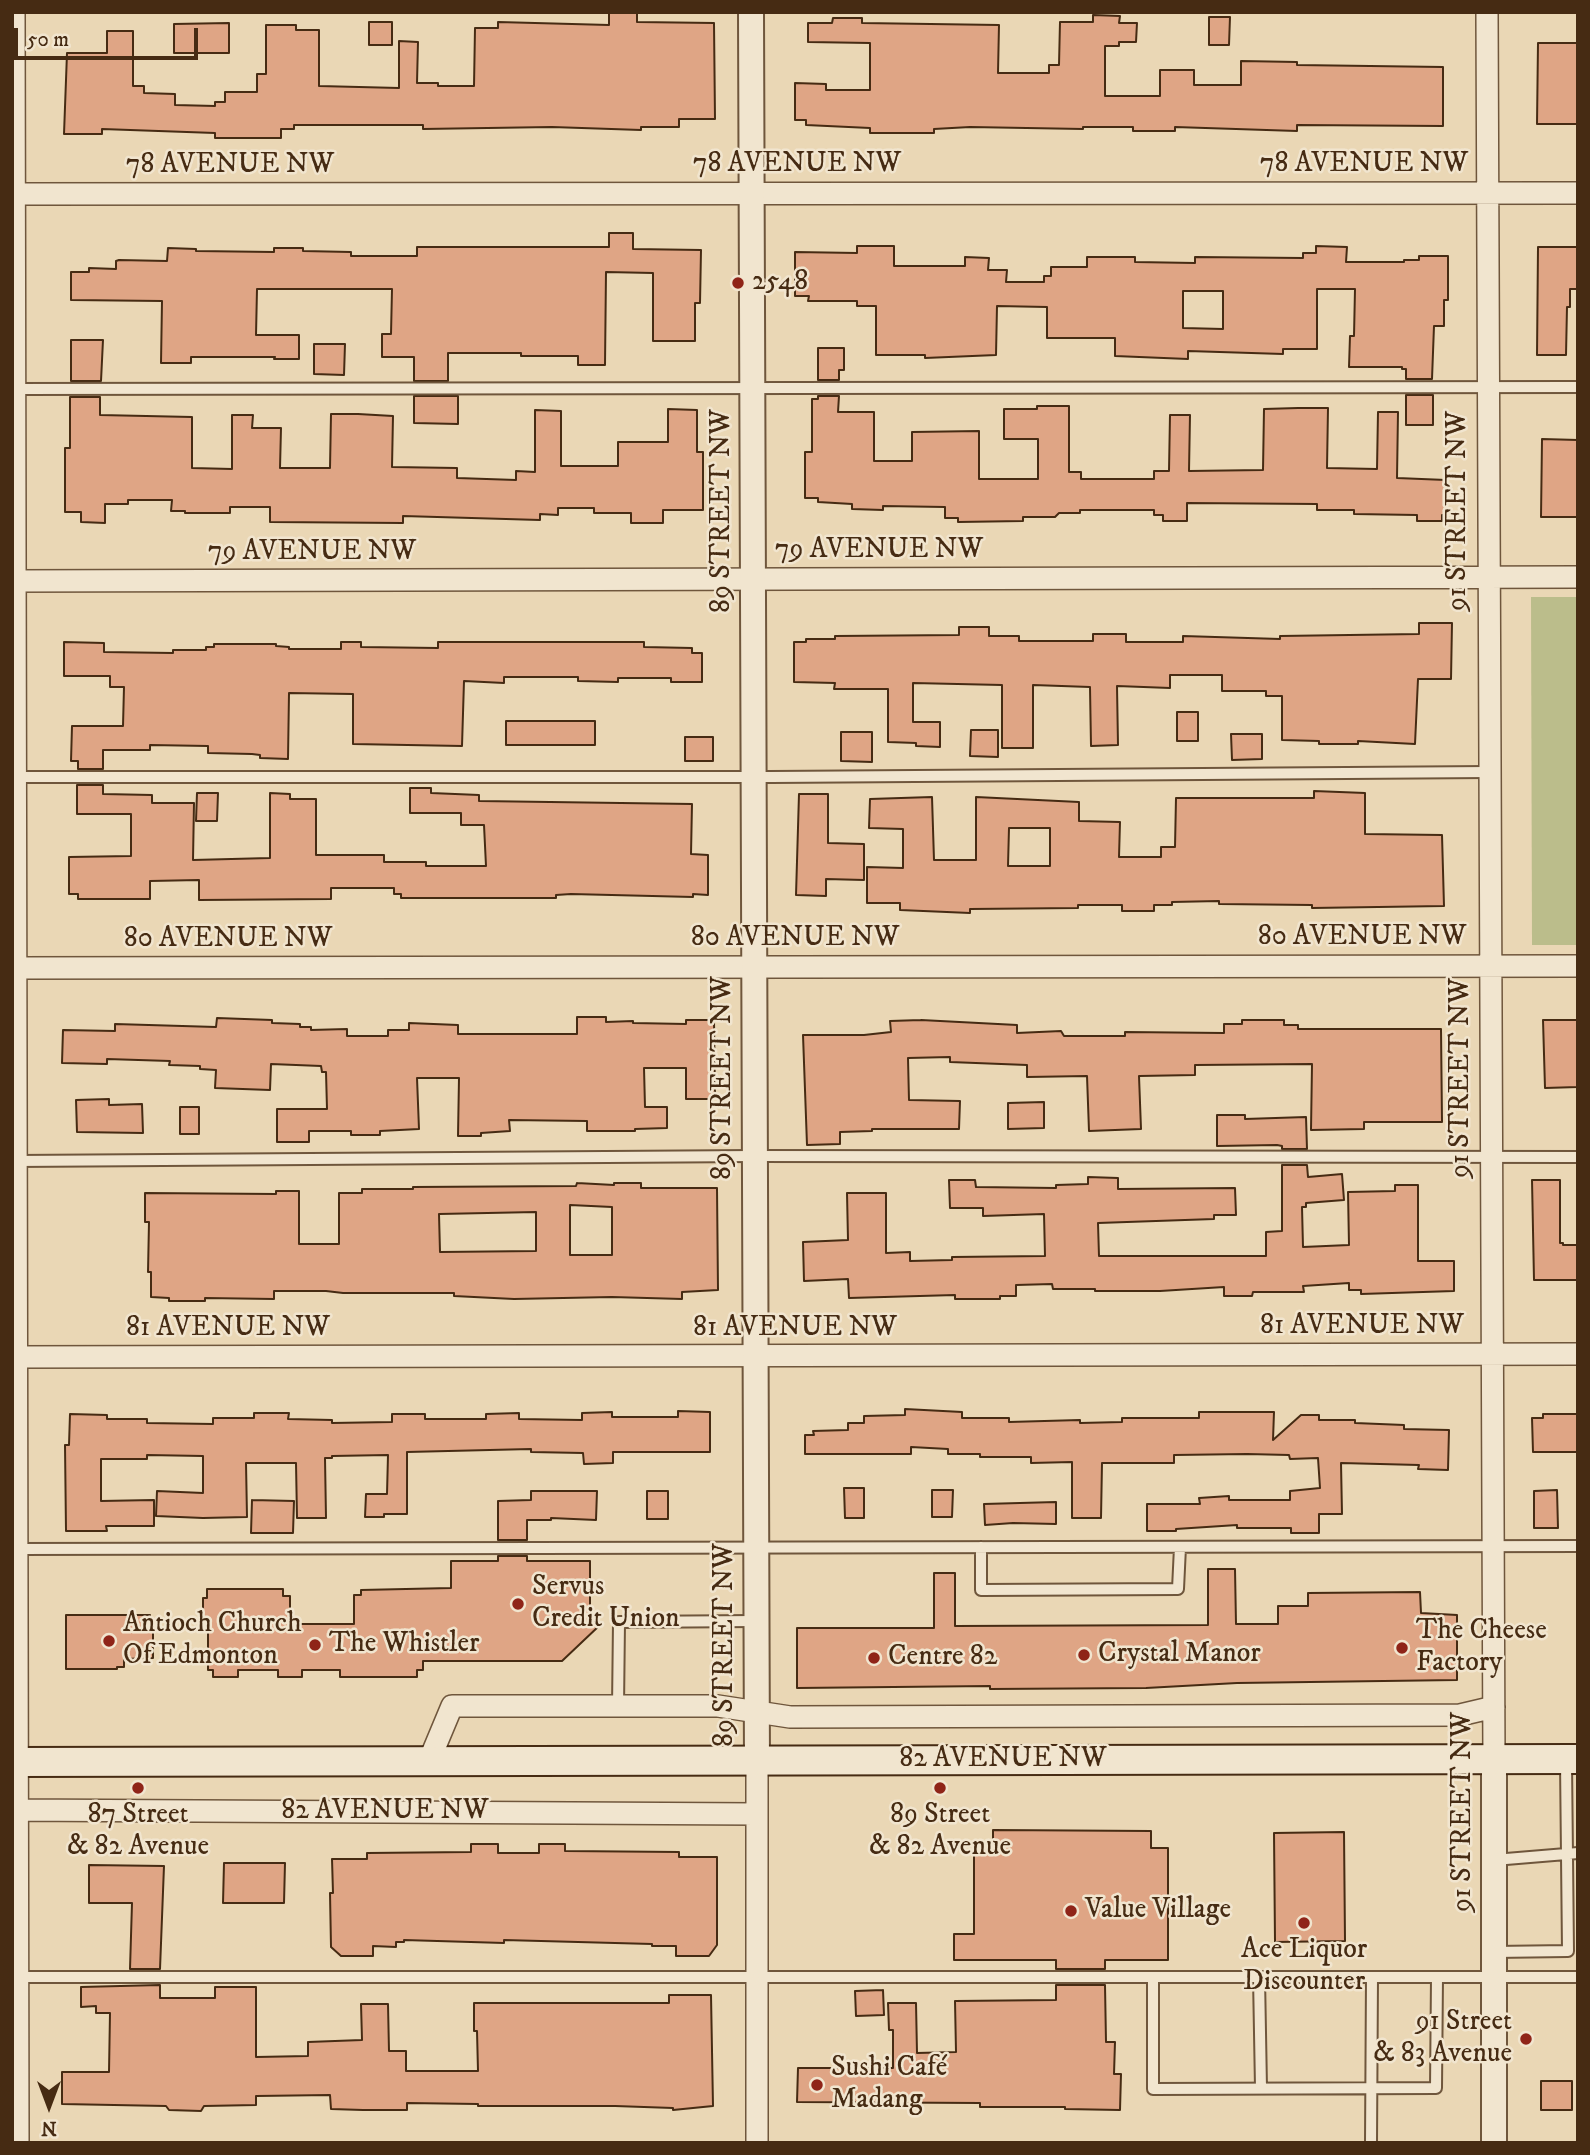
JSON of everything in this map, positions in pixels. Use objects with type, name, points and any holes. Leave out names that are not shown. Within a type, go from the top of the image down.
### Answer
[{"type":"main road","name":"82 AVENUE NW","points":[[15,1762],[1572,1759]]},
{"type":"street","points":[[14,12],[15,1977],[18,2143]]},
{"type":"street","name":"89 STREET NW","points":[[751,12],[757,2143]]},
{"type":"street","name":"91 STREET NW","points":[[1487,12],[1494,2143]]},
{"type":"street","name":"78 AVENUE NW","points":[[15,194],[1578,193]]},
{"type":"street","name":"79 AVENUE NW","points":[[14,581],[1578,578]]},
{"type":"street","name":"80 AVENUE NW","points":[[14,968],[1578,966]]},
{"type":"street","name":"81 AVENUE NW","points":[[15,1357],[1578,1354]]},
{"type":"street","name":"82 AVENUE NW","points":[[429,1761],[452,1706],[718,1706],[790,1717],[1446,1715],[1494,1707]]},
{"type":"street","name":"82 AVENUE NW","points":[[15,1810],[757,1814]]},
{"type":"lane","points":[[15,389],[1578,387]]},
{"type":"lane","points":[[14,777],[753,777],[1490,772]]},
{"type":"lane","points":[[14,1161],[754,1156],[1578,1157]]},
{"type":"lane","points":[[15,1549],[1578,1546]]},
{"type":"lane","points":[[981,1547],[981,1590],[1178,1589],[1180,1547]]},
{"type":"lane","points":[[618,1707],[619,1622],[756,1621]]},
{"type":"lane","points":[[1493,1952],[1573,1951],[1572,1759]]},
{"type":"lane","points":[[1494,1860],[1572,1854]]},
{"type":"lane","points":[[15,1977],[1578,1977]]},
{"type":"lane","points":[[1153,1977],[1153,2089],[1436,2088],[1437,1977]]},
{"type":"lane","points":[[1259,1977],[1261,2088]]},
{"type":"lane","points":[[1371,2143],[1372,1977]]},
{"type":"green space","points":[[1531,597],[1578,597],[1578,945],[1532,945]]},
{"type":"building","points":[[609,13],[637,13],[637,22],[714,23],[715,119],[679,119],[679,127],[641,127],[641,130],[552,127],[423,129],[423,125],[294,125],[294,129],[281,129],[281,138],[215,138],[215,133],[102,129],[102,134],[64,134],[67,53],[107,53],[107,31],[133,31],[133,86],[144,86],[144,93],[175,94],[175,105],[215,106],[215,102],[225,102],[225,92],[257,92],[257,74],[266,74],[266,25],[296,25],[296,30],[319,30],[319,86],[399,88],[399,41],[418,42],[417,83],[474,86],[475,28],[498,28],[498,22],[609,25]]},
{"type":"building","points":[[1093,15],[1120,16],[1119,23],[1137,23],[1136,42],[1119,42],[1119,46],[1105,46],[1105,96],[1160,96],[1160,70],[1194,70],[1194,85],[1241,85],[1241,61],[1297,62],[1297,65],[1443,67],[1443,126],[1297,125],[1297,131],[1175,127],[1175,131],[1133,131],[1133,127],[970,127],[934,129],[934,133],[870,133],[870,128],[806,125],[806,120],[795,120],[795,83],[826,84],[826,90],[870,90],[870,43],[808,42],[808,23],[832,23],[833,18],[862,18],[862,23],[999,25],[998,73],[1049,73],[1049,65],[1059,65],[1060,22],[1093,22]]},
{"type":"building","points":[[1209,17],[1230,17],[1229,45],[1209,45]]},
{"type":"building","points":[[369,22],[392,22],[392,45],[369,45]]},
{"type":"building","points":[[229,23],[229,53],[174,53],[174,24]]},
{"type":"building","points":[[1538,43],[1578,43],[1578,124],[1537,124]]},
{"type":"building","points":[[609,233],[633,233],[633,249],[701,250],[700,303],[695,303],[695,341],[653,341],[653,273],[606,272],[605,365],[578,365],[578,356],[448,353],[448,381],[414,381],[414,357],[382,357],[382,334],[391,334],[392,289],[257,289],[256,335],[299,335],[299,359],[191,357],[191,363],[161,363],[162,301],[71,300],[71,272],[89,272],[89,268],[116,269],[116,261],[119,260],[167,261],[168,248],[274,252],[274,248],[303,248],[303,251],[351,252],[351,256],[417,256],[417,247],[609,247]]},
{"type":"building","points":[[857,246],[894,246],[894,266],[965,266],[965,257],[989,258],[988,270],[1007,270],[1006,282],[1044,282],[1044,276],[1051,276],[1051,267],[1087,267],[1087,257],[1135,257],[1135,262],[1195,263],[1195,257],[1303,258],[1303,253],[1316,253],[1316,246],[1347,247],[1346,262],[1404,262],[1419,260],[1419,256],[1448,256],[1448,300],[1444,300],[1444,326],[1434,326],[1432,379],[1406,379],[1406,369],[1402,367],[1349,367],[1350,336],[1354,336],[1355,289],[1317,289],[1317,349],[1283,349],[1283,354],[1188,351],[1188,359],[1115,356],[1115,338],[1047,338],[1047,307],[997,306],[996,355],[925,358],[925,355],[876,355],[876,306],[857,306],[857,301],[808,301],[809,296],[795,296],[795,252],[857,253]],"holes":[[[1183,291],[1223,291],[1223,329],[1183,328]]]},
{"type":"building","points":[[1538,247],[1578,247],[1578,289],[1570,289],[1566,355],[1537,355]]},
{"type":"building","points":[[71,340],[103,340],[101,381],[71,381]]},
{"type":"building","points":[[314,344],[345,344],[344,375],[314,374]]},
{"type":"building","points":[[818,348],[844,348],[844,370],[839,370],[839,380],[818,380]]},
{"type":"building","points":[[1406,395],[1433,395],[1433,425],[1406,425]]},
{"type":"building","points":[[414,396],[458,396],[458,424],[414,423]]},
{"type":"building","points":[[818,396],[839,396],[838,412],[874,412],[874,461],[912,461],[912,432],[979,431],[979,479],[1038,479],[1038,439],[1004,439],[1004,409],[1069,406],[1069,472],[1081,472],[1081,479],[1154,479],[1154,471],[1169,471],[1170,415],[1190,415],[1189,471],[1263,470],[1264,409],[1328,408],[1327,468],[1377,469],[1378,412],[1398,412],[1397,478],[1446,480],[1446,515],[1442,515],[1442,521],[1417,521],[1417,515],[1354,514],[1354,510],[1317,510],[1317,504],[1187,503],[1187,521],[1163,521],[1163,515],[1154,515],[1154,510],[1080,510],[1080,513],[1059,513],[1055,517],[1023,517],[1023,521],[958,522],[958,518],[945,518],[945,507],[883,506],[883,510],[852,509],[852,504],[818,502],[818,498],[805,498],[805,452],[812,452],[812,399],[818,399]]},
{"type":"building","points":[[70,397],[100,397],[100,415],[192,417],[192,468],[232,469],[232,415],[253,415],[252,428],[281,428],[280,468],[330,468],[331,414],[358,414],[393,416],[392,467],[457,468],[457,478],[516,480],[516,471],[535,472],[535,410],[561,411],[561,466],[618,466],[618,442],[668,442],[668,409],[697,410],[697,452],[703,452],[703,510],[663,510],[663,523],[631,523],[631,513],[594,513],[594,508],[558,508],[558,515],[540,514],[540,520],[403,516],[403,523],[270,522],[270,507],[230,507],[230,513],[185,513],[171,511],[172,500],[128,500],[128,504],[105,504],[105,523],[81,522],[81,512],[65,512],[65,448],[70,448]]},
{"type":"building","points":[[1542,439],[1578,440],[1578,517],[1541,517]]},
{"type":"building","points":[[1419,623],[1452,623],[1451,679],[1418,679],[1415,744],[1358,741],[1358,744],[1319,744],[1319,741],[1282,740],[1282,696],[1266,696],[1266,691],[1222,691],[1222,675],[1170,675],[1170,688],[1117,686],[1118,745],[1091,746],[1090,687],[1033,685],[1033,748],[1002,748],[1002,685],[913,683],[913,722],[940,722],[940,747],[916,746],[916,743],[888,742],[888,689],[834,689],[835,683],[794,682],[794,642],[806,642],[806,639],[835,639],[835,636],[959,635],[959,627],[989,627],[989,636],[1019,636],[1019,641],[1093,641],[1093,634],[1126,634],[1126,642],[1183,642],[1183,636],[1280,639],[1280,636],[1419,634]]},
{"type":"building","points":[[64,642],[104,643],[104,652],[173,653],[173,650],[206,650],[206,647],[214,647],[214,644],[276,644],[289,649],[341,649],[341,642],[361,642],[361,647],[438,648],[438,642],[644,642],[644,647],[692,648],[692,653],[702,653],[702,682],[671,682],[671,678],[618,678],[618,682],[578,681],[578,677],[504,677],[504,683],[464,681],[462,746],[353,744],[353,694],[289,693],[288,759],[260,758],[260,755],[252,754],[208,753],[208,746],[150,745],[150,750],[103,750],[103,769],[78,769],[78,761],[71,761],[72,726],[123,726],[124,687],[110,687],[110,676],[64,676]]},
{"type":"building","points":[[1177,712],[1198,712],[1198,741],[1177,741]]},
{"type":"building","points":[[506,721],[595,721],[595,745],[506,745]]},
{"type":"building","points":[[971,730],[998,730],[998,757],[970,756]]},
{"type":"building","points":[[841,732],[872,732],[872,762],[841,761]]},
{"type":"building","points":[[1231,734],[1262,734],[1262,759],[1232,760]]},
{"type":"building","points":[[685,737],[713,737],[713,761],[685,761]]},
{"type":"building","points":[[77,785],[103,785],[103,794],[152,795],[152,803],[194,803],[193,860],[270,858],[270,793],[290,794],[290,799],[316,799],[316,855],[384,855],[384,862],[426,862],[426,866],[486,866],[484,825],[461,825],[461,813],[410,813],[410,788],[431,788],[431,793],[479,795],[479,801],[692,804],[691,854],[708,855],[708,895],[693,894],[693,897],[571,894],[556,895],[556,898],[401,898],[401,894],[394,894],[394,888],[331,888],[331,899],[199,900],[199,880],[150,881],[150,899],[78,899],[78,894],[69,894],[69,857],[131,856],[131,814],[77,814]]},
{"type":"building","points":[[1314,791],[1365,793],[1365,834],[1442,835],[1444,906],[1312,908],[1312,905],[1219,904],[1219,901],[1172,902],[1172,905],[1154,905],[1154,911],[1122,911],[1122,905],[1078,905],[1078,908],[970,909],[970,913],[900,910],[900,903],[867,903],[867,867],[903,868],[903,829],[869,828],[870,799],[932,797],[934,860],[976,860],[976,797],[1079,802],[1079,821],[1120,822],[1119,857],[1161,857],[1161,847],[1175,847],[1176,798],[1314,798]],"holes":[[[1009,828],[1050,828],[1050,866],[1008,866]]]},
{"type":"building","points":[[197,793],[218,793],[217,821],[196,821]]},
{"type":"building","points":[[799,794],[828,794],[828,843],[864,844],[864,880],[826,879],[826,896],[796,895]]},
{"type":"building","points":[[577,1017],[606,1017],[606,1022],[633,1023],[686,1024],[686,1020],[714,1020],[715,1099],[686,1099],[686,1068],[644,1068],[645,1107],[667,1107],[667,1128],[587,1131],[587,1121],[509,1120],[510,1131],[481,1133],[481,1136],[458,1136],[459,1078],[417,1078],[419,1129],[380,1131],[380,1135],[351,1135],[351,1131],[309,1131],[309,1142],[277,1142],[277,1109],[327,1109],[326,1072],[322,1072],[321,1066],[271,1064],[270,1090],[215,1088],[216,1070],[200,1069],[200,1066],[169,1065],[170,1061],[107,1059],[107,1064],[62,1063],[63,1030],[115,1031],[115,1024],[216,1027],[217,1018],[272,1020],[272,1023],[300,1024],[300,1027],[311,1027],[311,1030],[347,1029],[347,1036],[388,1036],[388,1030],[409,1030],[409,1023],[458,1025],[458,1034],[577,1034]]},
{"type":"building","points":[[1242,1020],[1284,1020],[1284,1025],[1298,1025],[1298,1029],[1441,1029],[1442,1122],[1364,1122],[1364,1129],[1311,1130],[1312,1064],[1195,1065],[1195,1075],[1139,1076],[1141,1129],[1089,1131],[1087,1076],[1027,1077],[1027,1065],[950,1062],[950,1057],[908,1058],[909,1100],[960,1101],[959,1129],[872,1129],[840,1132],[840,1144],[807,1145],[803,1035],[891,1032],[890,1021],[1017,1025],[1017,1033],[1061,1031],[1064,1036],[1125,1036],[1125,1032],[1224,1033],[1224,1024],[1242,1024]]},
{"type":"building","points":[[1543,1020],[1578,1020],[1578,1087],[1545,1088]]},
{"type":"building","points":[[109,1099],[109,1105],[142,1104],[143,1133],[77,1132],[76,1100]]},
{"type":"building","points":[[1044,1102],[1044,1128],[1008,1129],[1008,1103]]},
{"type":"building","points":[[180,1107],[199,1107],[199,1134],[180,1134]]},
{"type":"building","points":[[1217,1115],[1245,1115],[1245,1119],[1306,1117],[1307,1149],[1282,1149],[1282,1146],[1277,1145],[1217,1146]]},
{"type":"building","points":[[1282,1165],[1307,1165],[1308,1177],[1342,1174],[1344,1200],[1306,1203],[1306,1207],[1302,1207],[1303,1247],[1349,1245],[1348,1192],[1395,1191],[1395,1185],[1418,1185],[1418,1261],[1454,1261],[1454,1291],[1361,1294],[1361,1290],[1349,1290],[1349,1283],[1303,1286],[1304,1292],[1253,1292],[1252,1296],[1224,1296],[1224,1287],[1095,1291],[1053,1289],[1052,1284],[1016,1285],[1016,1296],[1000,1296],[1000,1299],[955,1299],[955,1295],[849,1298],[848,1279],[804,1281],[803,1242],[848,1240],[847,1193],[886,1193],[886,1253],[910,1252],[910,1261],[952,1260],[952,1257],[1045,1256],[1044,1214],[983,1216],[983,1208],[950,1208],[949,1180],[975,1180],[976,1187],[1056,1188],[1056,1185],[1088,1184],[1088,1177],[1118,1178],[1118,1189],[1235,1188],[1236,1215],[1214,1215],[1214,1219],[1098,1223],[1099,1256],[1266,1256],[1266,1232],[1282,1231]]},
{"type":"building","points":[[1532,1180],[1560,1180],[1560,1243],[1578,1245],[1578,1280],[1534,1280]]},
{"type":"building","points":[[577,1183],[641,1183],[641,1188],[717,1188],[718,1290],[682,1292],[682,1299],[514,1299],[454,1296],[454,1293],[326,1291],[274,1291],[274,1299],[205,1298],[205,1301],[169,1301],[169,1298],[151,1297],[151,1272],[148,1272],[149,1222],[145,1222],[145,1193],[276,1194],[276,1191],[299,1191],[299,1244],[339,1244],[339,1193],[362,1193],[362,1189],[413,1187],[576,1186]],"holes":[[[570,1205],[612,1207],[612,1255],[570,1255]],[[536,1212],[536,1251],[440,1252],[439,1214]]]},
{"type":"building","points":[[905,1409],[962,1412],[962,1418],[1009,1418],[1009,1422],[1080,1420],[1080,1423],[1122,1422],[1122,1418],[1199,1418],[1199,1412],[1274,1412],[1273,1440],[1301,1415],[1319,1415],[1319,1420],[1355,1420],[1355,1423],[1404,1425],[1404,1429],[1449,1430],[1448,1470],[1418,1469],[1419,1465],[1341,1463],[1342,1514],[1319,1514],[1319,1533],[1291,1533],[1291,1528],[1237,1528],[1237,1525],[1147,1531],[1147,1504],[1200,1504],[1199,1498],[1229,1496],[1229,1500],[1290,1500],[1290,1491],[1320,1488],[1318,1458],[1290,1459],[1289,1455],[1247,1454],[1174,1455],[1174,1463],[1102,1463],[1101,1518],[1072,1518],[1072,1462],[1031,1463],[1031,1457],[980,1457],[980,1454],[948,1454],[948,1449],[911,1447],[911,1454],[805,1454],[805,1435],[814,1435],[813,1431],[848,1430],[848,1423],[864,1423],[864,1416],[905,1415]]},
{"type":"building","points":[[678,1411],[710,1412],[710,1452],[613,1452],[613,1463],[584,1464],[583,1453],[531,1452],[531,1449],[407,1452],[407,1514],[384,1514],[384,1517],[365,1517],[366,1494],[387,1494],[388,1455],[325,1458],[326,1518],[297,1518],[296,1463],[246,1463],[247,1517],[203,1518],[156,1516],[157,1491],[203,1493],[203,1456],[147,1455],[147,1459],[101,1459],[101,1501],[154,1500],[154,1526],[106,1526],[107,1531],[66,1531],[65,1445],[69,1445],[70,1414],[107,1415],[107,1419],[147,1419],[147,1423],[213,1424],[213,1418],[254,1418],[254,1413],[289,1413],[288,1419],[332,1420],[332,1423],[392,1422],[392,1414],[425,1414],[425,1419],[486,1419],[486,1414],[519,1413],[519,1419],[582,1420],[582,1413],[612,1412],[612,1417],[678,1417]]},
{"type":"building","points":[[1543,1414],[1578,1414],[1578,1452],[1533,1452],[1532,1418],[1543,1418]]},
{"type":"building","points":[[844,1488],[864,1488],[864,1518],[845,1518]]},
{"type":"building","points":[[932,1490],[953,1490],[952,1517],[932,1517]]},
{"type":"building","points":[[1557,1490],[1558,1528],[1534,1528],[1534,1491]]},
{"type":"building","points":[[531,1491],[597,1491],[596,1520],[527,1520],[527,1540],[498,1540],[498,1501],[531,1500]]},
{"type":"building","points":[[647,1491],[668,1491],[668,1519],[647,1519]]},
{"type":"building","points":[[252,1500],[294,1501],[293,1533],[251,1533]]},
{"type":"building","points":[[1056,1502],[1056,1524],[985,1525],[984,1504]]},
{"type":"building","points":[[498,1556],[527,1556],[527,1561],[590,1561],[590,1618],[600,1625],[562,1661],[423,1661],[423,1670],[417,1670],[417,1677],[340,1677],[340,1670],[302,1670],[302,1677],[278,1677],[278,1670],[238,1670],[238,1677],[213,1677],[213,1670],[208,1670],[208,1620],[203,1620],[203,1598],[207,1598],[207,1589],[283,1589],[283,1596],[290,1596],[290,1624],[354,1624],[354,1595],[361,1595],[361,1590],[451,1588],[451,1561],[498,1561]]},
{"type":"building","points":[[1208,1569],[1235,1569],[1236,1624],[1278,1624],[1278,1606],[1308,1606],[1308,1593],[1420,1592],[1421,1613],[1457,1615],[1457,1680],[1237,1683],[1146,1688],[797,1688],[797,1628],[934,1628],[934,1573],[955,1573],[955,1626],[1208,1625]]},
{"type":"building","name":"Antioch Church Of Edmonton","points":[[66,1615],[150,1615],[150,1623],[153,1623],[153,1658],[124,1659],[124,1667],[117,1669],[66,1669]]},
{"type":"building","name":"Value Village","points":[[993,1830],[1151,1831],[1151,1848],[1168,1848],[1168,1960],[1105,1960],[1105,1969],[1056,1969],[1056,1960],[954,1960],[954,1934],[974,1934],[974,1848],[993,1848]]},
{"type":"building","points":[[1344,1832],[1345,1941],[1275,1942],[1274,1833]]},
{"type":"building","points":[[471,1844],[498,1844],[498,1853],[539,1853],[539,1844],[565,1844],[565,1851],[679,1852],[679,1857],[717,1857],[717,1945],[709,1956],[676,1956],[676,1946],[652,1944],[504,1940],[504,1943],[404,1940],[396,1942],[396,1947],[373,1946],[373,1956],[341,1956],[331,1947],[332,1859],[367,1859],[367,1853],[471,1852]]},
{"type":"building","points":[[224,1863],[285,1863],[284,1903],[223,1903]]},
{"type":"building","points":[[89,1865],[164,1866],[160,1969],[130,1969],[132,1903],[89,1903]]},
{"type":"building","points":[[160,1985],[160,1998],[215,1998],[215,1987],[256,1987],[256,2057],[308,2056],[308,2042],[362,2040],[361,2004],[388,2004],[389,2051],[406,2051],[406,2071],[478,2071],[474,2003],[669,2003],[669,1995],[711,1995],[713,2106],[673,2110],[615,2106],[407,2103],[407,2110],[363,2110],[331,2109],[330,2095],[256,2096],[256,2105],[204,2106],[201,2111],[169,2110],[166,2106],[62,2104],[62,2072],[109,2072],[110,2013],[96,2013],[96,2006],[81,2007],[81,1987]]},
{"type":"building","points":[[1056,1985],[1105,1985],[1106,2042],[1115,2042],[1114,2074],[1121,2074],[1120,2110],[980,2107],[980,2103],[797,2102],[798,2068],[893,2068],[893,2030],[889,2030],[888,2003],[916,2003],[917,2053],[956,2052],[955,2001],[1056,2000]]},
{"type":"building","points":[[883,1990],[884,2015],[856,2016],[855,1991]]},
{"type":"building","points":[[1541,2081],[1572,2081],[1572,2110],[1541,2110]]},
{"type":"place","name":"2548","points":[[738,283]]},
{"type":"place","name":"Servus Credit Union","points":[[518,1604]]},
{"type":"place","name":"Antioch Church Of Edmonton","points":[[109,1641]]},
{"type":"place","name":"The Whistler","points":[[315,1645]]},
{"type":"place","name":"The Cheese Factory","points":[[1402,1648]]},
{"type":"place","name":"Crystal Manor","points":[[1084,1655]]},
{"type":"place","name":"Centre 82","points":[[874,1658]]},
{"type":"place","name":"87 Street & 82 Avenue","points":[[138,1788]]},
{"type":"place","name":"89 Street & 82 Avenue","points":[[940,1788]]},
{"type":"place","name":"Value Village","points":[[1071,1911]]},
{"type":"place","name":"Ace Liquor Discounter","points":[[1304,1923]]},
{"type":"place","name":"91 Street & 83 Avenue","points":[[1526,2039]]},
{"type":"place","name":"Sushi Café Madang","points":[[817,2085]]}]
